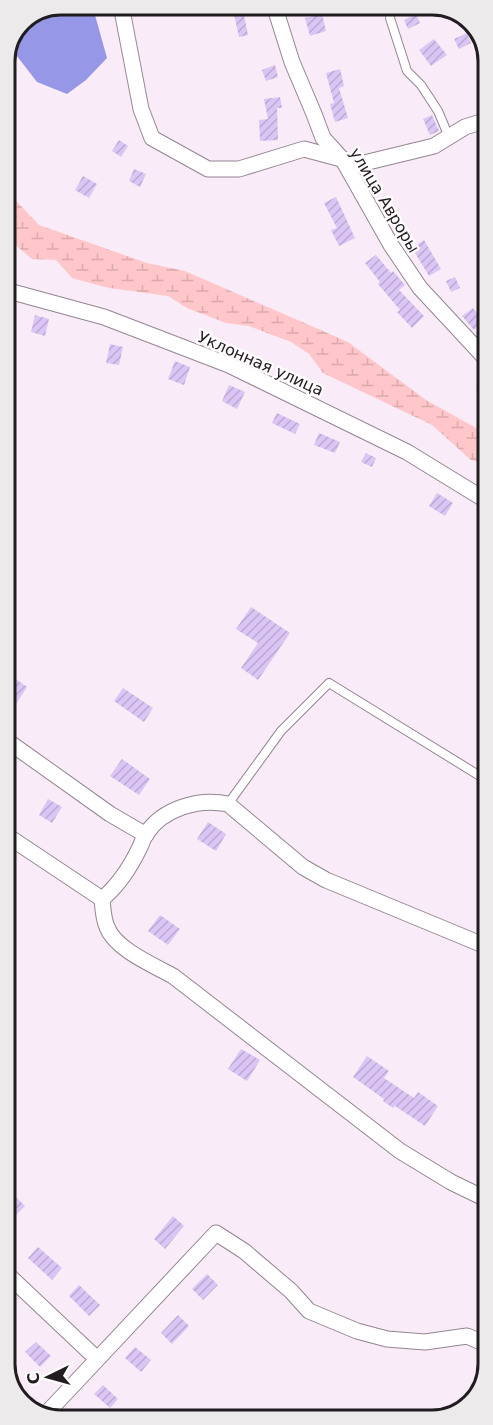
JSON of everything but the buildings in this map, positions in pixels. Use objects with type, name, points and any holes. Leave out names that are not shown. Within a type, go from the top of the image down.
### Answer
[{"type":"street","points":[[123,15],[141,109],[152,138],[208,169],[239,169],[304,149],[360,164],[434,146],[465,127],[478,123]]},
{"type":"street","name":"улица Авроры","points":[[277,15],[292,62],[315,114],[322,138],[343,160],[391,245],[420,288],[478,350]]},
{"type":"street","name":"Уклонная улица","points":[[15,293],[104,317],[229,364],[407,452],[478,495]]},
{"type":"street","points":[[15,746],[110,814],[146,835]]},
{"type":"street","points":[[102,899],[118,885],[146,835],[167,814],[194,804],[213,801],[228,804],[303,867],[326,880],[478,943]]},
{"type":"street","points":[[15,841],[102,899],[106,926],[113,939],[173,976],[400,1151],[451,1182],[478,1195]]},
{"type":"street","points":[[51,1408],[216,1233],[244,1251],[291,1291],[309,1311],[357,1331],[387,1339],[425,1342],[467,1336],[478,1341]]},
{"type":"street","points":[[15,1282],[96,1358]]},
{"type":"lane","points":[[390,18],[407,71],[421,85],[438,111],[449,137]]},
{"type":"lane","points":[[228,804],[281,730],[329,683],[478,775]]},
{"type":"green space","points":[[15,200],[39,225],[147,263],[185,271],[348,342],[426,400],[478,429],[478,462],[471,460],[432,425],[323,373],[309,354],[291,342],[249,326],[226,323],[187,308],[168,296],[109,288],[72,278],[56,260],[32,259],[15,245]]},
{"type":"water","points":[[95,15],[107,58],[86,80],[67,94],[37,82],[16,54],[23,36],[29,29],[52,16]]}]
